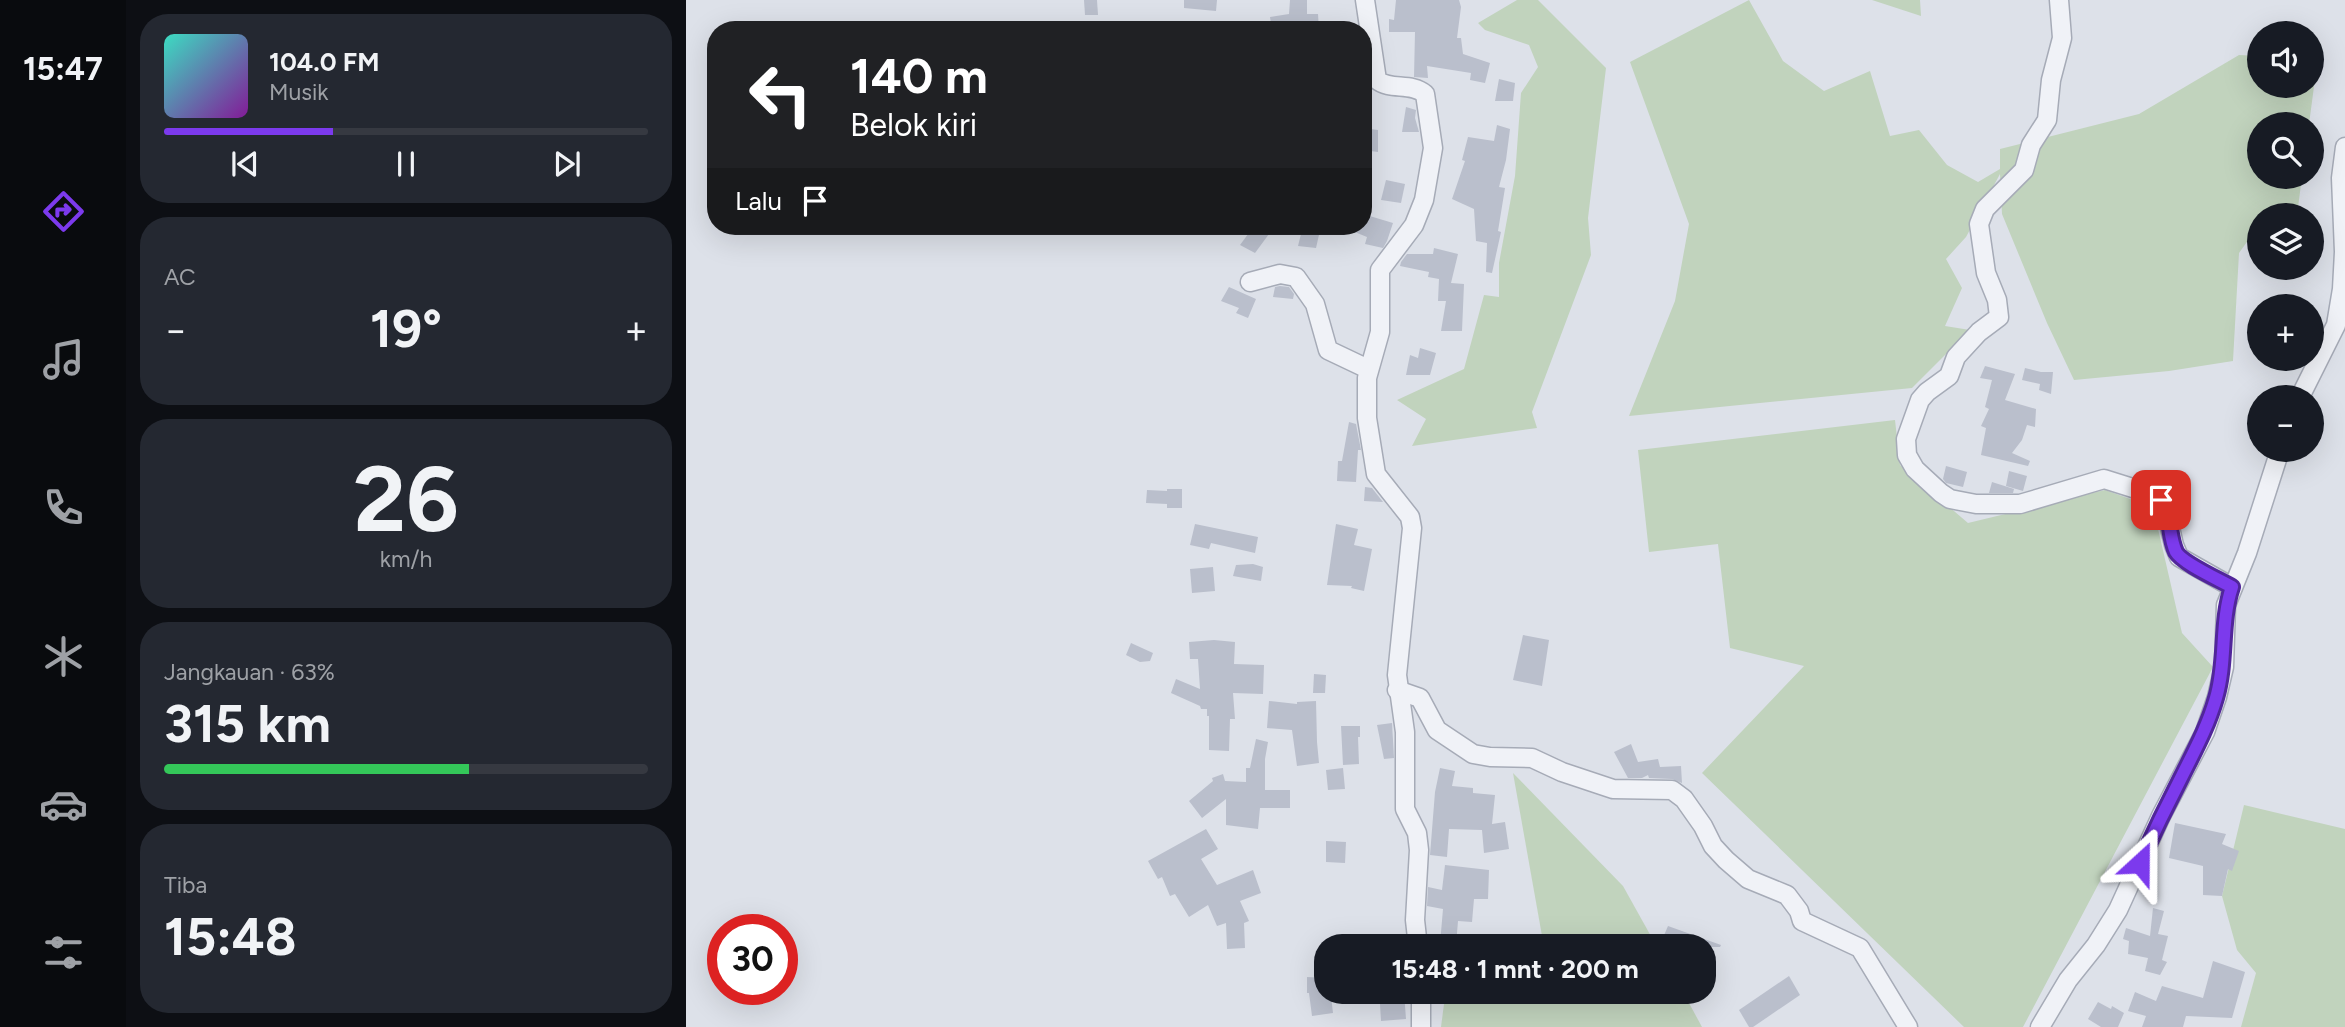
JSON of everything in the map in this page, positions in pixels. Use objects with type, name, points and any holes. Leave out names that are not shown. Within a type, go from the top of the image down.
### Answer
[{"type":"street","points":[[1365,0],[1368,21]]},
{"type":"street","points":[[2059,0],[2062,38],[2050,79],[2047,120],[2031,145],[2024,170],[1985,209],[1979,224],[1986,273],[1997,300],[1999,317],[1979,332],[1956,357],[1949,376],[1920,400],[1906,439],[1907,455],[1915,469],[1941,493],[1961,502],[2020,504],[2104,479],[2155,495],[2165,506],[2179,556],[2232,587]]},
{"type":"street","points":[[1372,47],[1377,80],[1383,84],[1418,88],[1424,94],[1433,148],[1420,214],[1380,270],[1380,332],[1368,369],[1366,408],[1376,474],[1410,517],[1412,528],[1398,653],[1397,690],[1405,732],[1405,809],[1417,833],[1419,850],[1417,934]]},
{"type":"street","points":[[2306,385],[2336,325],[2342,289],[2344,252],[2341,178],[2345,147]]},
{"type":"street","points":[[1250,282],[1280,274],[1296,277],[1315,304],[1328,350],[1368,369]]},
{"type":"street","points":[[2040,1027],[2068,980],[2096,945],[2118,910],[2161,816],[2205,732],[2224,667],[2226,605],[2247,553],[2276,462]]},
{"type":"street","points":[[1397,690],[1420,698],[1437,730],[1473,754],[1532,758],[1562,772],[1613,789],[1672,790],[1684,799],[1713,846],[1748,879],[1787,895],[1799,911],[1802,921],[1860,948],[1908,1027]]},
{"type":"street","points":[[1421,1004],[1421,1027]]},
{"type":"green space","points":[[1517,0],[1538,0],[1606,68],[1588,218],[1591,255],[1532,412],[1537,428],[1412,446],[1426,419],[1397,400],[1464,369],[1484,295],[1499,297],[1499,263],[1515,176],[1521,93],[1538,67],[1529,45],[1485,30],[1478,23]]},
{"type":"green space","points":[[1749,0],[1783,61],[1824,91],[1870,71],[1890,136],[1919,130],[1947,165],[1978,182],[2000,169],[2000,149],[2139,114],[2239,55],[2247,55],[2247,98],[2312,98],[2311,112],[2247,112],[2247,189],[2300,189],[2299,203],[2247,203],[2247,242],[2239,253],[2233,361],[2169,371],[2074,380],[2002,214],[2000,174],[1966,237],[1946,259],[1962,288],[1945,326],[1970,330],[1912,388],[1629,416],[1675,301],[1689,224],[1630,62]]},
{"type":"green space","points":[[1872,0],[1920,0],[1921,16]]},
{"type":"green space","points":[[1895,420],[1900,465],[1968,523],[2105,490],[2153,507],[2182,633],[2213,667],[2023,1027],[1964,1027],[1702,773],[1804,666],[1730,648],[1718,544],[1649,552],[1638,450]]},
{"type":"green space","points":[[1513,773],[1623,886],[1650,934],[1542,934]]},
{"type":"green space","points":[[2244,805],[2345,829],[2345,1027],[2241,1027],[2256,973],[2237,950],[2222,896]]},
{"type":"green space","points":[[1444,1004],[1690,1004],[1702,1027],[1441,1027]]},
{"type":"building","points":[[1084,0],[1097,0],[1098,15],[1085,15]]},
{"type":"building","points":[[1184,0],[1217,0],[1216,11],[1184,8]]},
{"type":"building","points":[[1290,0],[1307,0],[1307,14],[1318,14],[1318,21],[1271,21],[1270,17],[1289,14]]},
{"type":"building","points":[[1396,0],[1459,0],[1461,7],[1457,38],[1461,38],[1463,54],[1490,63],[1485,83],[1470,80],[1471,73],[1427,66],[1428,78],[1414,77],[1415,32],[1389,32],[1389,19],[1394,20]]},
{"type":"building","points":[[1499,79],[1515,83],[1513,101],[1495,101]]},
{"type":"building","points":[[1406,107],[1416,110],[1419,132],[1402,132]]},
{"type":"building","points":[[1497,125],[1510,129],[1499,187],[1505,188],[1498,231],[1501,232],[1492,273],[1486,272],[1487,243],[1476,241],[1474,209],[1452,199],[1465,161],[1462,160],[1468,137],[1494,141]]},
{"type":"building","points":[[1372,129],[1378,130],[1378,152],[1372,151]]},
{"type":"building","points":[[1386,180],[1405,184],[1401,203],[1381,200]]},
{"type":"building","points":[[1372,217],[1393,223],[1383,248],[1365,244],[1367,237],[1362,235],[1372,235]]},
{"type":"building","points":[[1247,235],[1268,235],[1255,253],[1240,245]]},
{"type":"building","points":[[1301,235],[1319,235],[1316,248],[1298,246]]},
{"type":"building","points":[[1434,248],[1458,254],[1451,283],[1464,284],[1462,331],[1441,331],[1446,301],[1438,301],[1439,279],[1428,277],[1429,272],[1400,266],[1407,254],[1433,254]]},
{"type":"building","points":[[1229,287],[1256,299],[1248,318],[1236,313],[1239,308],[1221,301]]},
{"type":"building","points":[[1275,287],[1289,287],[1294,294],[1293,299],[1273,297]]},
{"type":"building","points":[[1420,348],[1436,353],[1430,375],[1406,375],[1410,355],[1418,358]]},
{"type":"building","points":[[1985,366],[2015,374],[2005,400],[2036,409],[2035,427],[2027,425],[2022,440],[2012,453],[2030,461],[2028,466],[1981,455],[1986,428],[1981,426],[1989,409],[1985,407],[1992,380],[1980,378]]},
{"type":"building","points":[[2025,368],[2053,372],[2051,394],[2039,390],[2040,384],[2022,380]]},
{"type":"building","points":[[1349,422],[1356,424],[1361,450],[1358,450],[1356,482],[1337,481],[1338,461],[1342,461]]},
{"type":"building","points":[[1946,466],[1967,472],[1963,487],[1946,483],[1943,479]]},
{"type":"building","points":[[2009,471],[2027,476],[2023,491],[2006,486]]},
{"type":"building","points":[[1992,482],[2014,489],[2013,493],[1989,493]]},
{"type":"building","points":[[1365,487],[1372,488],[1383,502],[1364,501]]},
{"type":"building","points":[[1182,489],[1182,508],[1146,503],[1147,490]]},
{"type":"building","points":[[1195,524],[1258,537],[1255,553],[1211,543],[1209,549],[1190,545]]},
{"type":"building","points":[[1336,524],[1358,529],[1354,545],[1372,549],[1364,591],[1351,588],[1352,586],[1327,585]]},
{"type":"building","points":[[1253,564],[1263,567],[1261,581],[1233,576],[1236,565]]},
{"type":"building","points":[[1213,567],[1215,591],[1192,593],[1190,569]]},
{"type":"building","points":[[1523,635],[1549,640],[1542,686],[1513,680]]},
{"type":"building","points":[[1189,642],[1235,642],[1234,664],[1264,665],[1263,694],[1233,693],[1235,719],[1230,719],[1229,751],[1209,750],[1207,709],[1201,709],[1200,706],[1171,693],[1176,679],[1200,689],[1198,659],[1190,659]]},
{"type":"building","points":[[1131,643],[1153,653],[1150,661],[1140,662],[1126,655]]},
{"type":"building","points":[[1314,674],[1326,675],[1325,693],[1313,693]]},
{"type":"building","points":[[1269,701],[1297,704],[1316,701],[1319,763],[1297,766],[1292,730],[1267,728]]},
{"type":"building","points":[[1392,723],[1394,758],[1384,759],[1377,725]]},
{"type":"building","points":[[1341,726],[1360,726],[1359,764],[1343,765]]},
{"type":"building","points":[[1256,739],[1268,742],[1265,790],[1290,790],[1290,808],[1260,808],[1258,829],[1226,825],[1226,799],[1202,818],[1189,801],[1213,781],[1212,778],[1223,774],[1225,781],[1246,782],[1246,768],[1250,768]]},
{"type":"building","points":[[1631,744],[1638,762],[1658,759],[1660,767],[1681,766],[1682,783],[1672,779],[1649,778],[1648,775],[1628,778],[1614,752]]},
{"type":"building","points":[[1343,768],[1345,789],[1328,790],[1326,770]]},
{"type":"building","points":[[1440,768],[1455,771],[1452,786],[1473,788],[1473,793],[1495,795],[1492,824],[1505,822],[1509,849],[1484,853],[1482,830],[1449,829],[1447,857],[1430,855],[1435,792]]},
{"type":"building","points":[[2175,823],[2226,834],[2222,844],[2239,851],[2232,871],[2228,869],[2222,896],[2203,895],[2203,866],[2169,858]]},
{"type":"building","points":[[1206,829],[1218,849],[1201,859],[1217,885],[1253,870],[1261,893],[1240,901],[1249,921],[1244,923],[1245,948],[1227,949],[1226,923],[1217,926],[1208,905],[1189,917],[1175,894],[1170,896],[1162,877],[1158,879],[1148,861]]},
{"type":"building","points":[[1326,841],[1346,842],[1345,863],[1326,862]]},
{"type":"building","points":[[1445,865],[1489,870],[1488,899],[1474,899],[1472,922],[1458,921],[1457,934],[1441,934],[1443,909],[1427,906],[1428,887],[1442,890]]},
{"type":"building","points":[[2153,908],[2164,911],[2158,934],[2168,936],[2162,960],[2167,962],[2160,975],[2145,971],[2148,958],[2128,954],[2129,941],[2123,939],[2126,928],[2150,936]]},
{"type":"building","points":[[1668,926],[1690,934],[1665,934]]},
{"type":"building","points":[[2213,961],[2245,972],[2232,1018],[2186,1016],[2183,1027],[2142,1027],[2146,1016],[2128,1011],[2135,992],[2156,1001],[2162,986],[2203,998]]},
{"type":"building","points":[[1789,976],[1800,995],[1753,1027],[1749,1027],[1739,1010]]},
{"type":"building","points":[[1307,977],[1314,977],[1314,1004],[1332,1004],[1333,1013],[1312,1016]]},
{"type":"building","points":[[2098,1002],[2124,1013],[2118,1027],[2101,1027],[2088,1019]]},
{"type":"building","points":[[1380,1004],[1405,1004],[1406,1019],[1381,1021]]},
{"type":"route","points":[[2140,863],[2205,732],[2217,697],[2224,667],[2226,605],[2232,587],[2179,556],[2174,545],[2168,513],[2161,500]]}]
